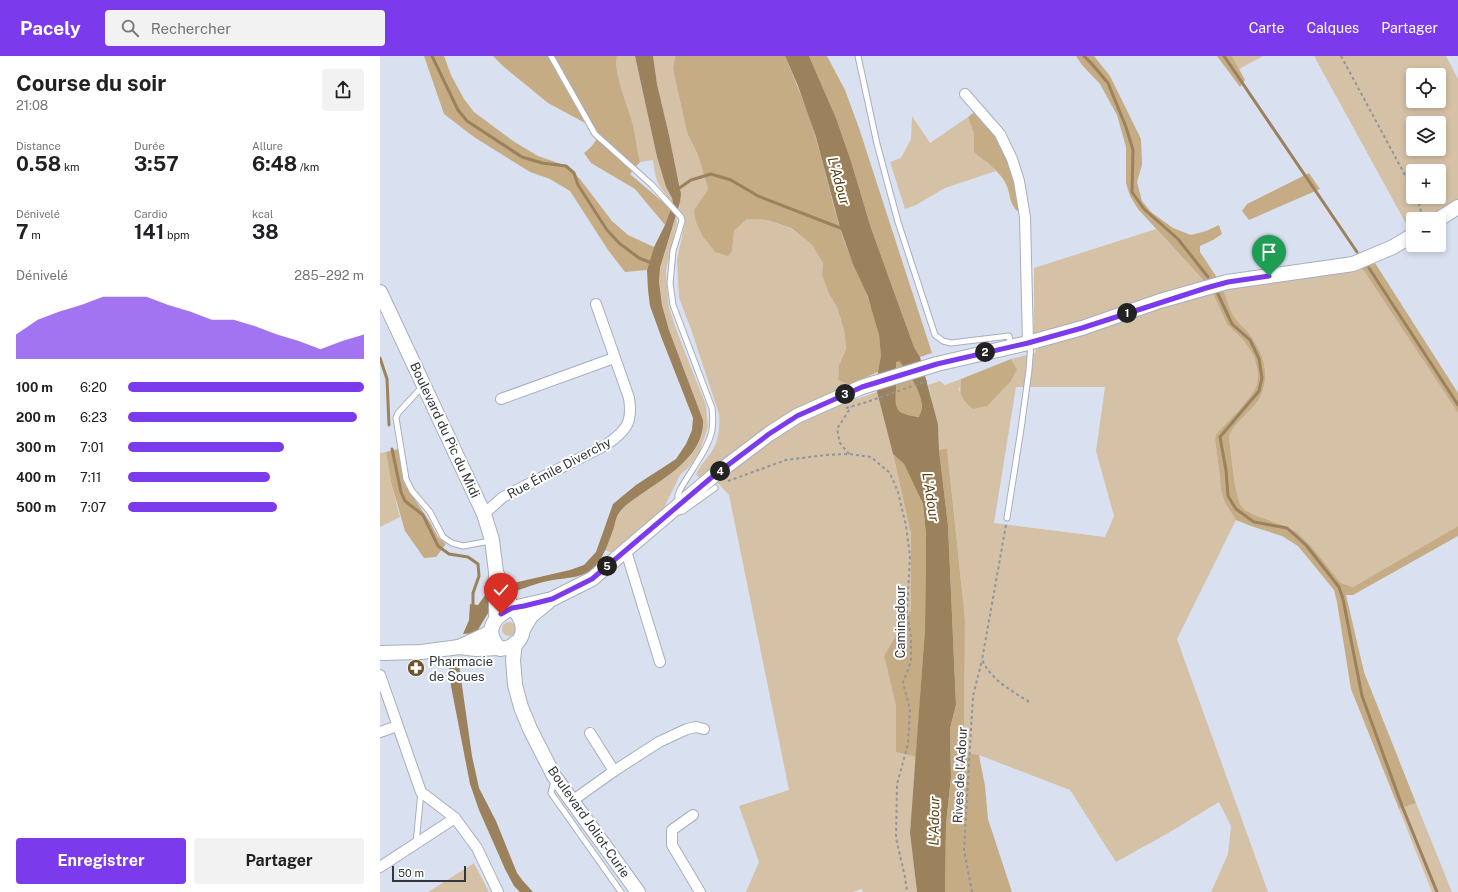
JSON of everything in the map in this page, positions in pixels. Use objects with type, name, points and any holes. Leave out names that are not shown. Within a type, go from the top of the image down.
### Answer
[{"type":"main road","points":[[1446,214],[1458,207]]},
{"type":"main road","points":[[496,618],[513,608],[552,599],[592,579],[712,477],[780,427],[797,416],[862,387],[937,364],[1082,328],[1160,301],[1228,282],[1353,264],[1393,247],[1406,239]]},
{"type":"main road","name":"Boulevard du Pic du Midi","points":[[380,292],[484,514],[492,540],[496,572]]},
{"type":"main road","points":[[496,572],[524,628]]},
{"type":"main road","points":[[496,572],[496,618],[492,625],[491,632],[499,649],[502,661],[515,685]]},
{"type":"main road","points":[[380,653],[421,652],[459,647],[499,649],[511,647],[522,637],[524,628],[532,616],[552,599]]},
{"type":"main road","points":[[459,647],[491,632]]},
{"type":"main road","points":[[515,685],[513,660],[516,643]]},
{"type":"main road","name":"Boulevard Joliot-Curie","points":[[515,685],[521,707],[530,729],[554,776],[638,892]]},
{"type":"street","points":[[965,94],[1000,134],[1012,160],[1019,181],[1025,217],[1030,342]]},
{"type":"street","name":"Rue Émile Diverchy","points":[[484,514],[503,497],[606,445],[618,437],[627,426],[631,411],[629,398],[596,304]]},
{"type":"street","points":[[501,399],[614,358]]},
{"type":"street","points":[[626,551],[660,662]]},
{"type":"street","points":[[380,675],[421,792],[455,818],[477,848],[498,892]]},
{"type":"street","points":[[380,732],[397,726]]},
{"type":"street","points":[[572,801],[614,771],[666,739],[696,727],[704,729]]},
{"type":"street","points":[[590,733],[614,771]]},
{"type":"street","points":[[693,815],[672,830],[671,836],[672,845],[700,892]]},
{"type":"street","points":[[380,867],[455,818]]},
{"type":"lane","points":[[550,56],[595,134],[652,186],[679,214],[682,221],[673,251],[670,283],[673,306],[712,408],[713,421],[712,432],[708,444],[689,473],[680,490],[673,509],[682,511],[715,488]]},
{"type":"lane","points":[[858,56],[877,144],[898,222],[935,335],[943,341],[951,343],[1009,336],[1012,346]]},
{"type":"lane","points":[[1007,518],[1022,429],[1029,370],[1030,342]]},
{"type":"lane","points":[[424,385],[398,412],[396,418],[406,479],[412,491],[430,512],[437,528],[447,541],[463,546],[492,540]]},
{"type":"lane","points":[[554,776],[552,793],[621,892]]},
{"type":"lane","points":[[416,844],[421,792]]},
{"type":"path","points":[[1341,56],[1406,177]]},
{"type":"path","points":[[867,402],[931,379]]},
{"type":"path","points":[[849,454],[840,443],[837,429],[852,406]]},
{"type":"path","name":"Caminadour","points":[[715,488],[722,483],[786,460],[826,455],[849,454],[871,457],[890,473],[898,492],[906,526],[910,556],[907,612],[911,661],[903,683],[910,709],[908,744],[897,784],[896,838],[907,892]]},
{"type":"path","name":"Rives de l'Adour","points":[[972,892],[964,850],[973,696],[982,660],[1007,518]]},
{"type":"path","points":[[982,660],[986,669],[997,681],[1031,703]]},
{"type":"shaded area","points":[[424,56],[444,56],[451,75],[464,99],[474,112],[513,141],[538,156],[567,166],[580,179],[612,221],[628,235],[654,247],[647,270],[625,272],[608,250],[570,191],[550,179],[530,172],[474,137],[444,114]]},
{"type":"shaded area","points":[[493,56],[617,56],[617,72],[633,125],[640,162],[630,174],[671,209],[665,225],[635,189],[591,163],[584,153],[591,147],[599,136],[587,124],[548,103],[504,67]]},
{"type":"shaded area","points":[[617,56],[635,56],[657,157],[666,187],[673,203],[658,184],[653,160],[640,162],[633,125],[617,72]]},
{"type":"shaded area","points":[[653,56],[675,56],[673,69],[687,133],[698,155],[708,189],[694,210],[732,251],[734,231],[747,219],[767,220],[790,228],[812,245],[823,263],[822,275],[828,292],[837,307],[844,330],[846,349],[839,365],[838,380],[849,385],[789,413],[739,448],[700,478],[696,475],[697,472],[712,451],[718,438],[719,414],[691,329],[679,298],[677,260],[685,222],[684,217],[678,209],[680,202],[680,187],[657,84]]},
{"type":"shaded area","points":[[675,56],[785,56],[813,128],[845,244],[865,290],[876,322],[881,355],[878,372],[849,385],[838,380],[839,365],[846,349],[844,330],[837,307],[828,292],[822,275],[823,263],[812,245],[791,228],[767,220],[747,219],[734,231],[732,251],[728,256],[715,252],[702,235],[696,222],[694,210],[708,189],[698,155],[687,133],[673,69]]},
{"type":"shaded area","points":[[809,56],[827,56],[845,90],[859,128],[932,353],[920,357],[914,347],[871,228],[851,161],[836,118]]},
{"type":"shaded area","points":[[1076,56],[1094,56],[1110,76],[1141,139],[1142,165],[1137,182],[1142,201],[1151,212],[1173,228],[1191,235],[1206,231],[1219,225],[1222,234],[1200,246],[1200,252],[1218,279],[1206,283],[1138,209],[1130,196],[1126,183],[1126,147],[1117,115],[1100,84],[1082,65]]},
{"type":"shaded area","points":[[1217,56],[1232,56],[1245,80],[1240,87]]},
{"type":"shaded area","points":[[1232,56],[1263,56],[1239,69]]},
{"type":"shaded area","points":[[1314,56],[1446,56],[1458,79],[1458,200],[1438,212],[1406,212],[1406,224]]},
{"type":"shaded area","points":[[981,107],[995,120],[1016,159],[1028,210],[1017,211],[1012,204],[1008,188],[1003,179],[974,152],[974,134],[968,117]]},
{"type":"shaded area","points":[[912,116],[930,143],[968,117],[974,134],[974,152],[996,171],[945,188],[916,205],[905,209],[890,162],[901,158],[911,139]]},
{"type":"shaded area","points":[[1309,173],[1320,189],[1249,220],[1242,211],[1247,204]]},
{"type":"shaded area","points":[[676,216],[677,223],[666,270],[669,308],[706,405],[708,427],[699,453],[689,467],[680,475],[661,514],[613,553],[605,550],[620,512],[631,501],[684,462],[695,450],[701,436],[703,420],[669,330],[662,305],[659,282],[660,269]]},
{"type":"shaded area","points":[[1156,229],[1206,283],[1060,330],[1034,335],[1034,268]]},
{"type":"shaded area","points":[[1375,263],[1458,393],[1458,413],[1362,268]]},
{"type":"shaded area","points":[[1362,268],[1458,413],[1458,526],[1353,587],[1341,583],[1312,547],[1297,532],[1257,516],[1245,510],[1240,504],[1235,486],[1229,437],[1231,431],[1260,397],[1264,388],[1265,371],[1264,362],[1257,346],[1247,331],[1233,315],[1223,289]]},
{"type":"shaded area","points":[[1223,289],[1233,315],[1247,331],[1257,346],[1264,362],[1265,371],[1264,388],[1260,397],[1231,431],[1229,437],[1235,486],[1240,504],[1245,510],[1297,532],[1312,547],[1341,583],[1353,587],[1458,526],[1458,536],[1353,595],[1346,595],[1364,672],[1416,803],[1399,809],[1351,689],[1334,590],[1298,546],[1282,536],[1236,520],[1225,503],[1221,490],[1215,440],[1216,434],[1251,395],[1257,385],[1258,373],[1254,356],[1244,341],[1227,324],[1213,293]]},
{"type":"shaded area","points":[[1213,293],[1235,332],[1244,341],[1254,356],[1258,373],[1257,385],[1251,395],[1216,434],[1215,440],[1221,490],[1225,503],[1236,520],[1177,639],[1268,892],[1211,892],[1228,854],[1231,826],[1219,802],[1170,832],[1116,862],[1070,790],[979,755],[964,754],[965,619],[947,448],[939,450],[938,424],[928,385],[940,381],[945,385],[961,379],[959,391],[1017,369],[1011,359],[1035,353],[1037,346],[1165,303]],"holes":[[[1016,387],[1105,387],[1096,451],[1114,516],[1105,537],[994,523]]]},
{"type":"shaded area","points":[[1011,359],[1017,369],[1011,381],[987,406],[973,409],[963,399],[960,389],[961,379]]},
{"type":"shaded area","points":[[899,360],[910,376],[920,396],[922,407],[920,417],[905,415],[897,409],[894,401],[896,362]]},
{"type":"shaded area","points":[[877,392],[911,534],[911,611],[884,656],[896,706],[896,752],[916,757],[910,833],[917,892],[863,892],[862,889],[853,892],[746,892],[759,862],[739,806],[789,790],[729,495],[715,480],[795,425],[835,406]]},
{"type":"shaded area","points":[[947,448],[965,619],[964,753],[979,755],[985,786],[988,819],[1012,892],[945,892],[946,824],[951,777],[950,728],[956,705],[948,525],[939,450]]},
{"type":"shaded area","points":[[398,449],[405,485],[430,522],[438,537],[446,544],[436,557],[424,558],[405,531],[391,482],[386,452]]},
{"type":"shaded area","points":[[386,452],[391,482],[400,517],[380,527],[380,453]]},
{"type":"shaded area","points":[[893,454],[904,464],[923,504],[926,535],[925,629],[916,757],[896,752],[896,706],[884,656],[911,610],[911,534]]},
{"type":"shaded area","points":[[509,622],[514,624],[516,629],[514,634],[509,636],[504,634],[502,629],[504,624]]},
{"type":"shaded area","points":[[1416,803],[1452,892],[1432,892],[1399,809]]},
{"type":"shaded area","points":[[474,863],[489,892],[428,892]]},
{"type":"water","points":[[635,56],[653,56],[657,84],[681,194],[680,202],[660,268],[659,282],[662,305],[669,330],[703,420],[702,432],[698,443],[692,452],[676,470],[632,500],[622,509],[617,516],[602,556],[591,570],[578,576],[543,582],[515,591],[509,584],[570,570],[584,565],[596,552],[613,504],[636,485],[676,459],[686,444],[692,430],[693,418],[650,306],[647,270],[654,247],[665,225],[673,203],[666,187],[657,157]]},
{"type":"water","name":"L'Adour","points":[[785,56],[809,56],[836,118],[851,161],[871,228],[914,347],[920,357],[938,424],[939,450],[948,525],[956,705],[950,728],[951,777],[946,824],[945,892],[917,892],[910,833],[925,629],[926,535],[923,504],[904,464],[893,454],[877,392],[878,372],[881,356],[879,335],[868,297],[853,264],[840,228],[816,137],[798,86]],"holes":[[[899,361],[914,382],[920,396],[922,407],[919,417],[902,413],[898,410],[896,402],[896,362]]]},
{"type":"water","points":[[490,592],[493,605],[476,633],[463,634],[469,620],[470,604],[478,605],[486,594]]},
{"type":"water","points":[[458,657],[472,756],[479,788],[496,821],[517,873],[533,892],[520,892],[514,886],[479,810],[470,784],[451,686],[448,658]]},
{"type":"waterway","points":[[432,56],[458,110],[467,121],[522,157],[542,163],[566,166],[574,173],[578,185],[607,230],[619,243],[639,258],[654,264]]},
{"type":"waterway","points":[[1084,56],[1108,83],[1126,127],[1133,150],[1132,192],[1144,209],[1178,239],[1208,277]]},
{"type":"waterway","points":[[1224,56],[1357,252]]},
{"type":"waterway","points":[[678,189],[691,180],[711,174],[731,180],[758,196],[843,229]]},
{"type":"waterway","points":[[1369,268],[1458,405]]},
{"type":"waterway","points":[[1218,294],[1232,324],[1250,340],[1259,359],[1262,378],[1259,391],[1220,437],[1226,470],[1228,496],[1236,509],[1254,522],[1287,528],[1306,545],[1339,587],[1343,599],[1362,696],[1402,806],[1437,892]]},
{"type":"waterway","points":[[380,358],[387,379],[389,425]]},
{"type":"waterway","points":[[392,449],[401,492],[405,501],[423,515],[438,546],[449,554],[468,557],[478,564],[479,576],[473,593],[473,607]]},
{"type":"place","name":"Pharmacie de Soues","points":[[416,668]]},
{"type":"route","points":[[501,614],[512,608],[552,599],[592,579],[626,551],[678,504],[769,434],[797,416],[862,387],[937,364],[1028,343],[1082,328],[1160,301],[1228,282],[1269,276]]}]
